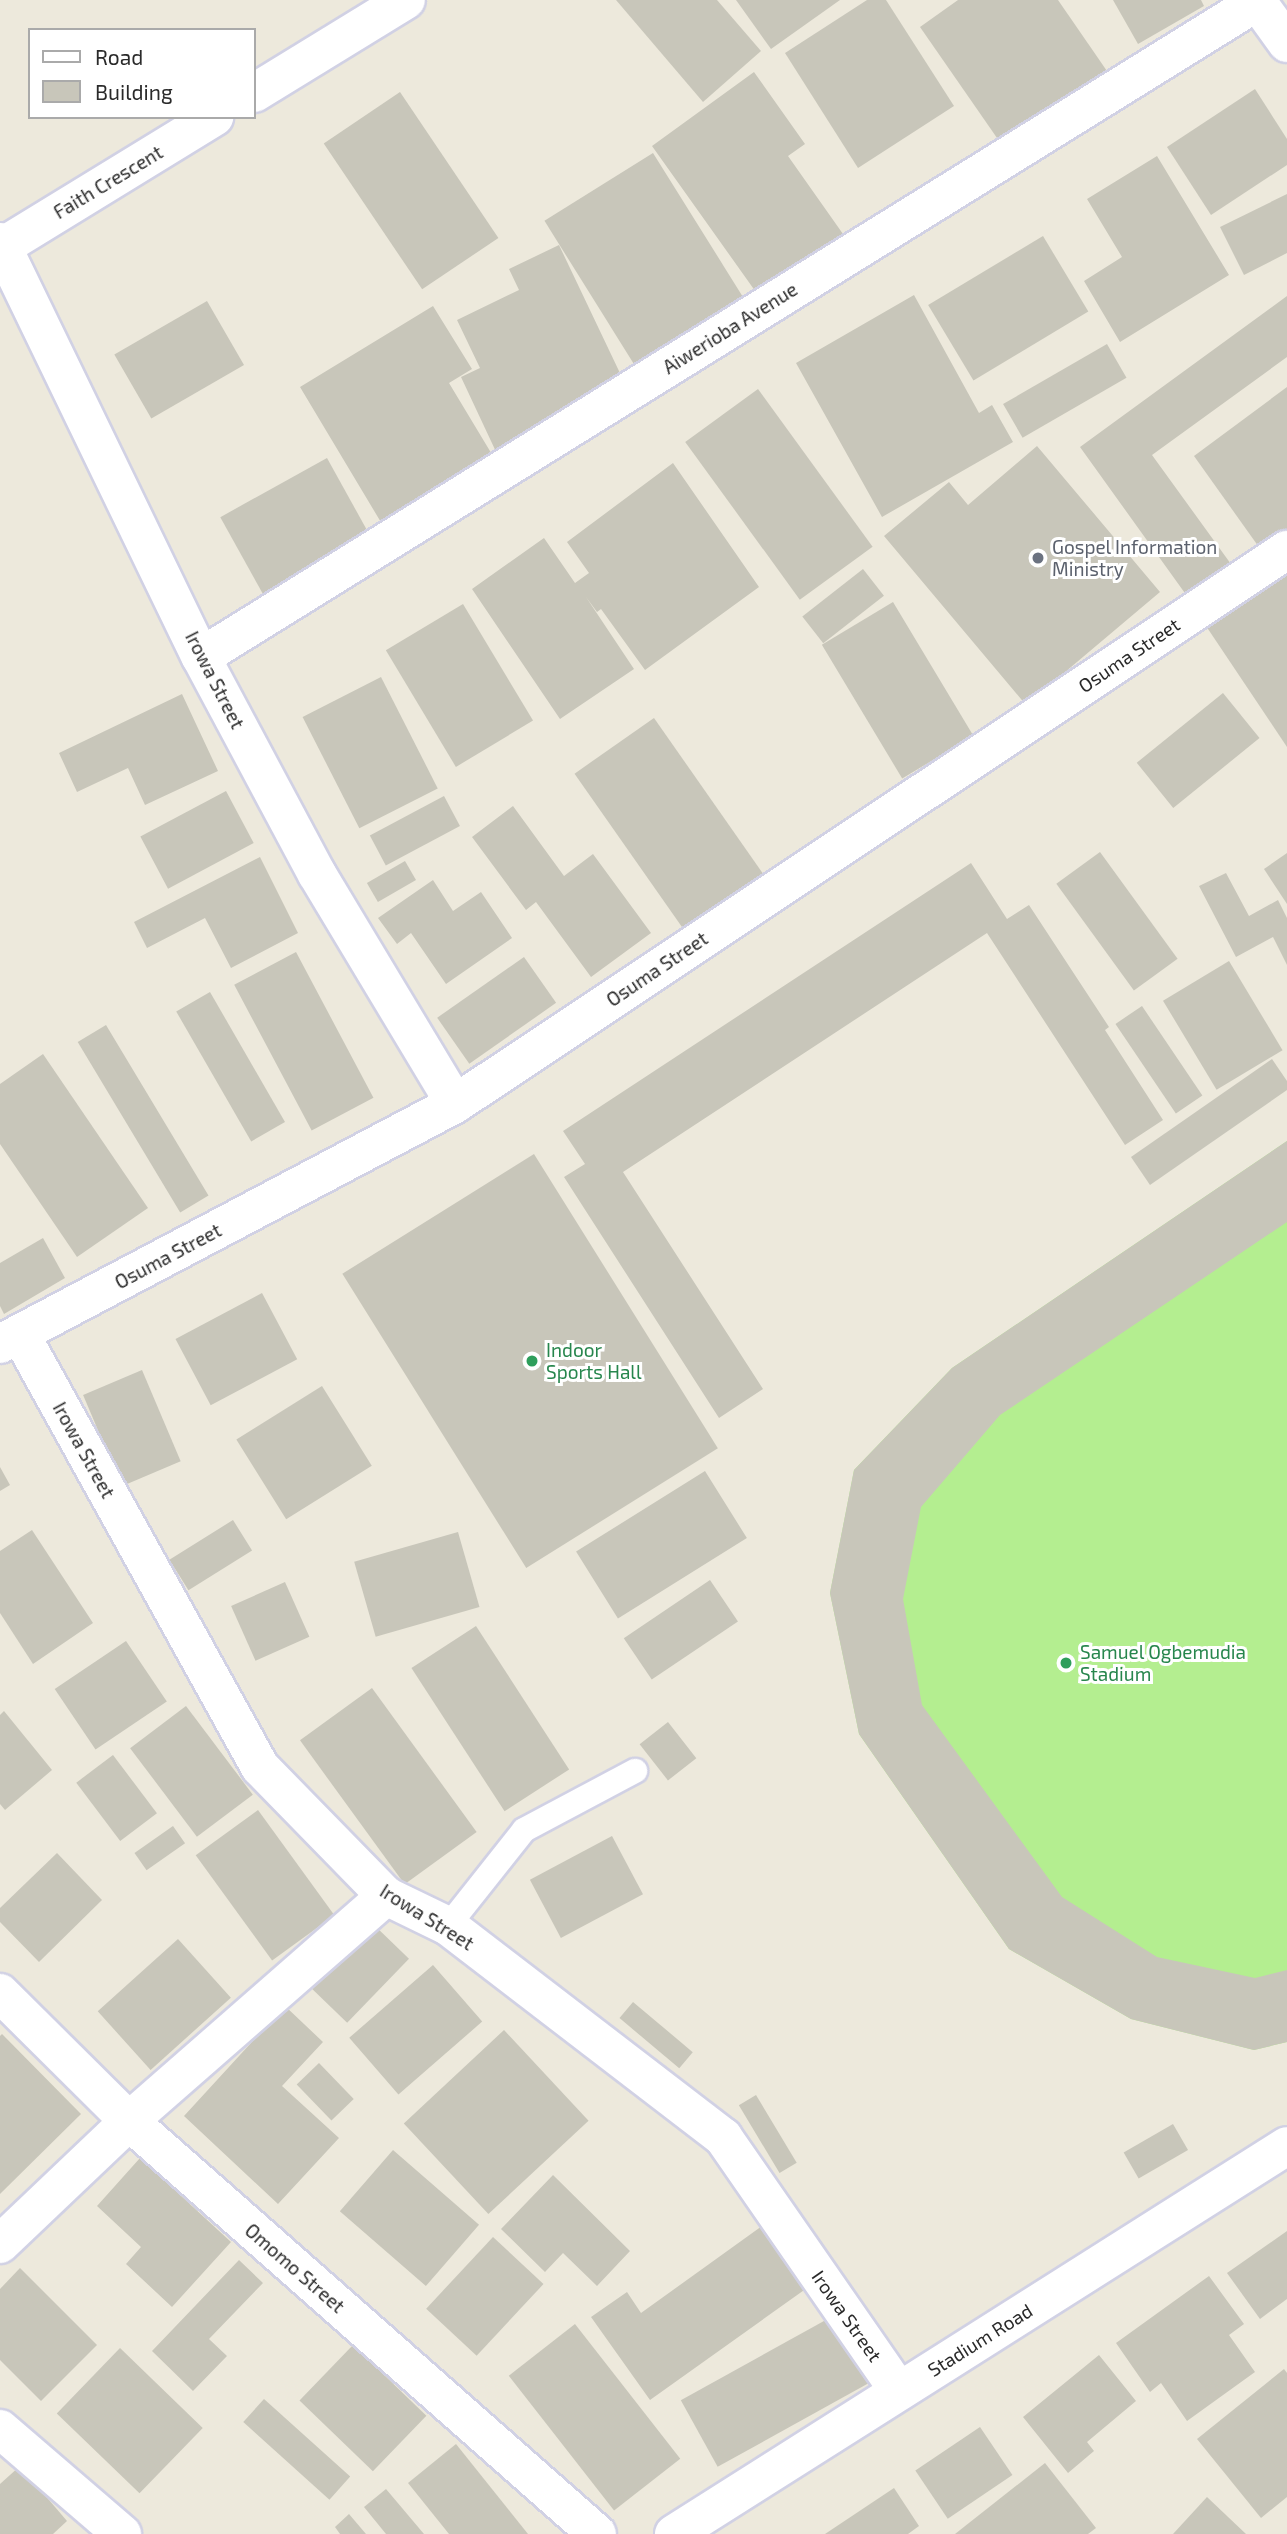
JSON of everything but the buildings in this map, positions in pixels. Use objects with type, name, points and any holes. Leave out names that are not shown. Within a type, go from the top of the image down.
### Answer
[{"type":"street","points":[[256,92],[406,0]]},
{"type":"street","points":[[1257,1],[1287,43]]},
{"type":"street","name":"Aiwerioba Avenue","points":[[201,657],[1257,1]]},
{"type":"street","name":"Faith Crescent","points":[[1,245],[211,119]]},
{"type":"street","name":"Irowa Street","points":[[1,245],[201,657],[317,874],[455,1104]]},
{"type":"street","name":"Osuma Street","points":[[10,1339],[455,1104],[1287,550]]},
{"type":"street","name":"Irowa Street","points":[[10,1339],[260,1767],[386,1895],[448,1926],[723,2137],[899,2391]]},
{"type":"street","points":[[0,2244],[129,2121],[386,1895]]},
{"type":"street","name":"Omomo Street","points":[[0,1993],[129,2121],[597,2534]]},
{"type":"street","name":"Stadium Road","points":[[674,2534],[1287,2146]]},
{"type":"street","points":[[0,2429],[122,2534]]},
{"type":"lane","points":[[448,1926],[524,1830],[635,1771]]},
{"type":"green space","name":"Samuel Ogbemudia Stadium","points":[[1287,1141],[1287,2042],[1254,2050],[1131,2019],[1009,1949],[859,1734],[830,1593],[854,1470],[952,1368]]},
{"type":"place","name":"Gospel Information Ministry","points":[[1038,558]]},
{"type":"place","name":"Indoor Sports Hall","points":[[532,1361]]},
{"type":"place","name":"Samuel Ogbemudia Stadium","points":[[1066,1663]]}]
